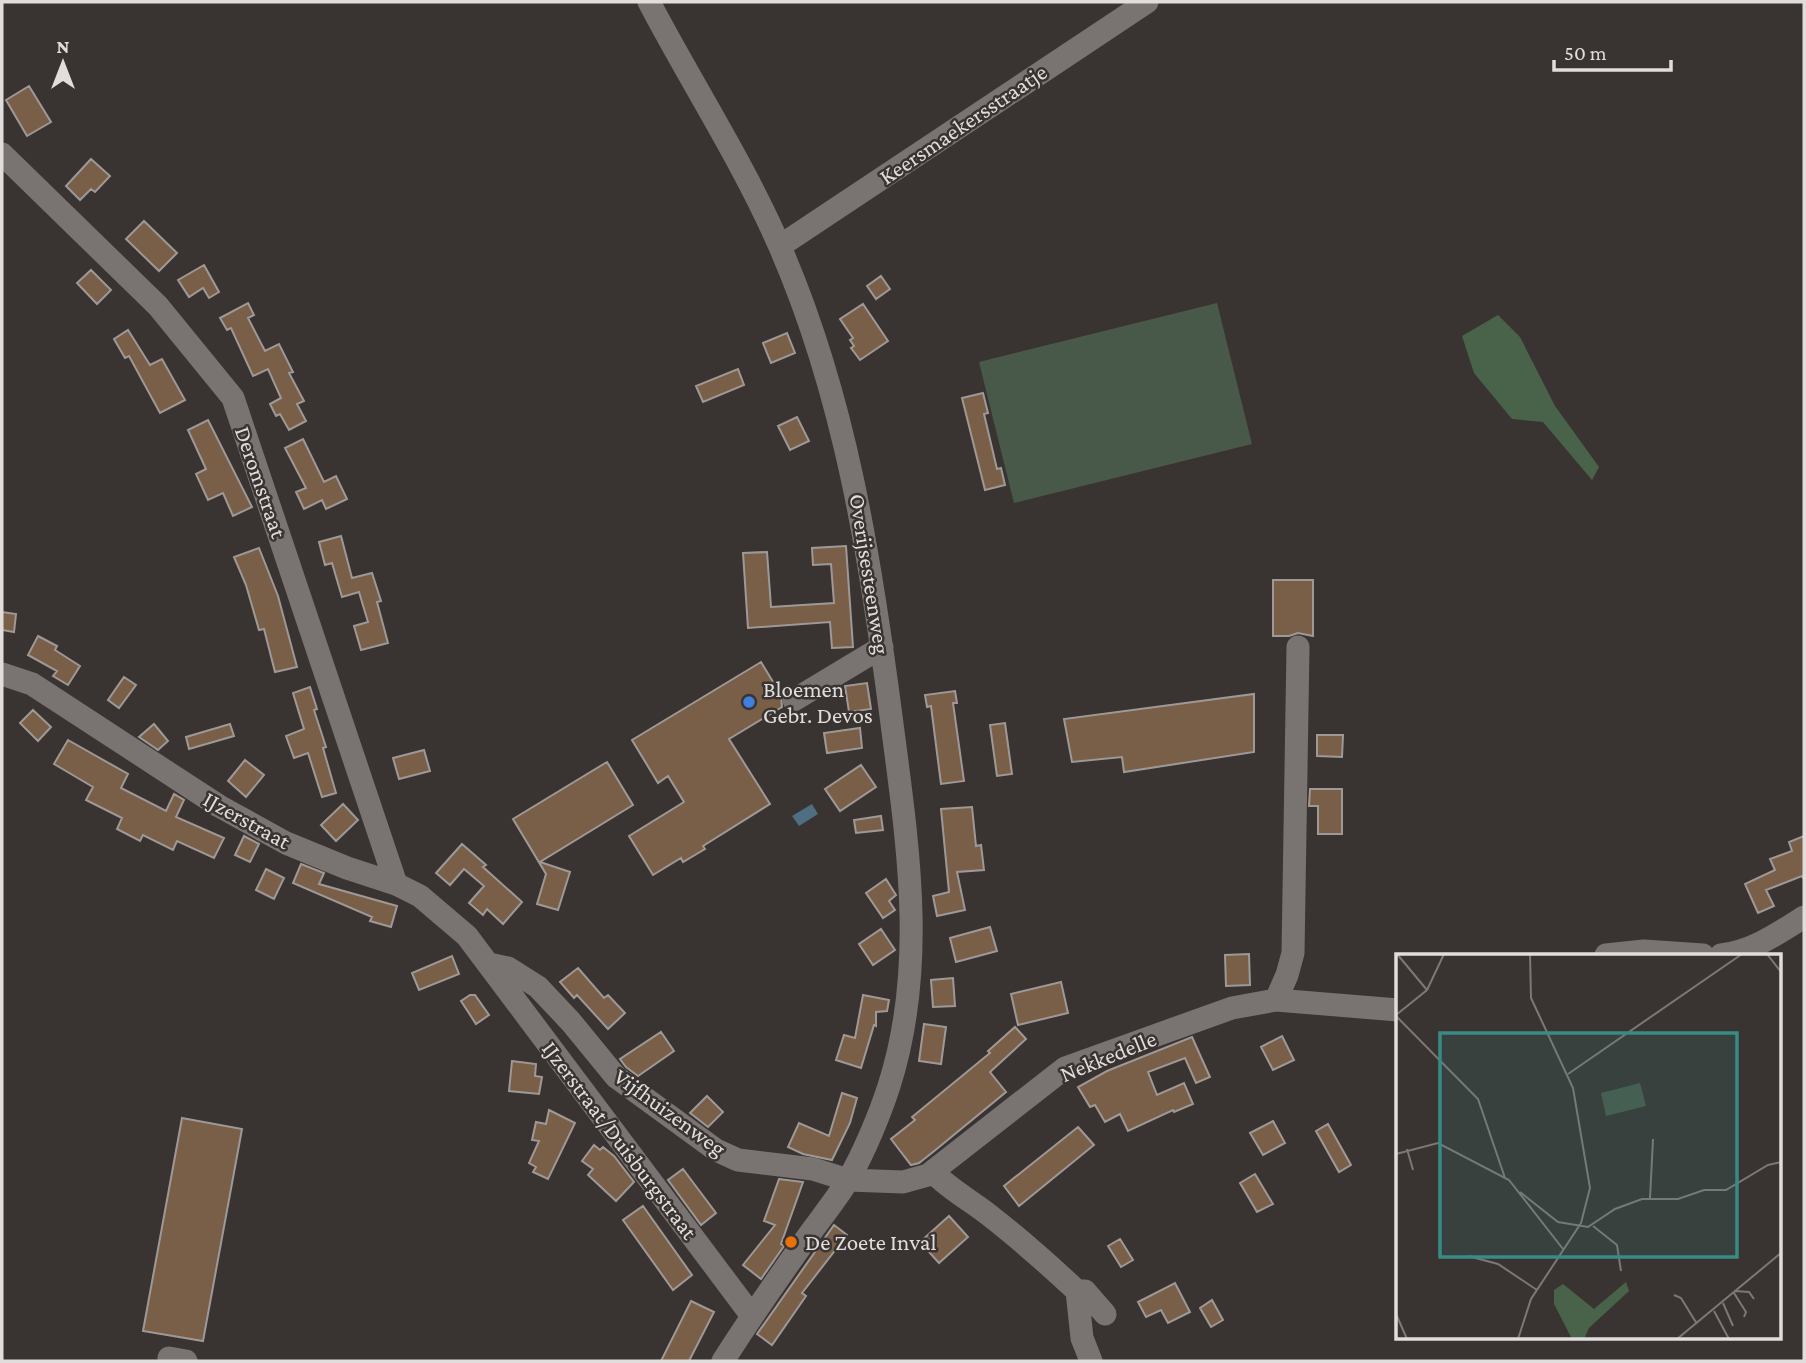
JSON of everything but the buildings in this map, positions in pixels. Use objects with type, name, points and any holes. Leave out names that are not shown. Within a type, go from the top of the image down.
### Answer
[{"type":"street","name":"Overijsesteenweg","points":[[649,2],[687,75],[750,184],[780,247],[812,332],[845,443],[863,527],[882,647],[911,884],[913,941],[910,990],[905,1024],[889,1088],[848,1180],[723,1361]]},
{"type":"street","name":"Keersmaekersstraatje","points":[[780,247],[1147,2]]},
{"type":"street","name":"Deromstraat","points":[[2,154],[158,306],[233,398],[396,884]]},
{"type":"street","points":[[794,700],[882,647]]},
{"type":"street","points":[[1276,1000],[1293,953],[1298,647]]},
{"type":"street","name":"IJzerstraat","points":[[2,674],[32,684],[219,806],[286,843],[347,868],[396,884],[420,897],[467,936],[489,964]]},
{"type":"street","points":[[1730,954],[1760,945],[1804,917]]},
{"type":"street","points":[[1616,954],[1644,951],[1688,954]]},
{"type":"street","name":"Vijfhuizenweg","points":[[489,964],[508,968],[538,987],[616,1077],[716,1150],[738,1160],[813,1169],[848,1180]]},
{"type":"street","name":"IJzerstraat/Duisburgstraat","points":[[489,964],[752,1316]]},
{"type":"street","name":"Nekkedelle","points":[[848,1180],[903,1182],[928,1175],[1065,1068],[1233,1009],[1276,1000],[1396,1010]]},
{"type":"street","points":[[933,1172],[945,1185],[967,1198],[1015,1235],[1077,1291],[1082,1338],[1091,1361]]},
{"type":"street","points":[[1077,1291],[1085,1291],[1105,1314]]},
{"type":"green space","points":[[1217,303],[1252,444],[1014,503],[979,362]]},
{"type":"green space","points":[[1498,315],[1520,337],[1555,406],[1599,467],[1592,480],[1543,422],[1512,419],[1474,373],[1462,336]]},
{"type":"water","points":[[812,804],[818,814],[799,826],[792,816]]},
{"type":"place","name":"Bloemen Gebr. Devos","points":[[749,702]]},
{"type":"place","name":"De Zoete Inval","points":[[791,1242]]}]
